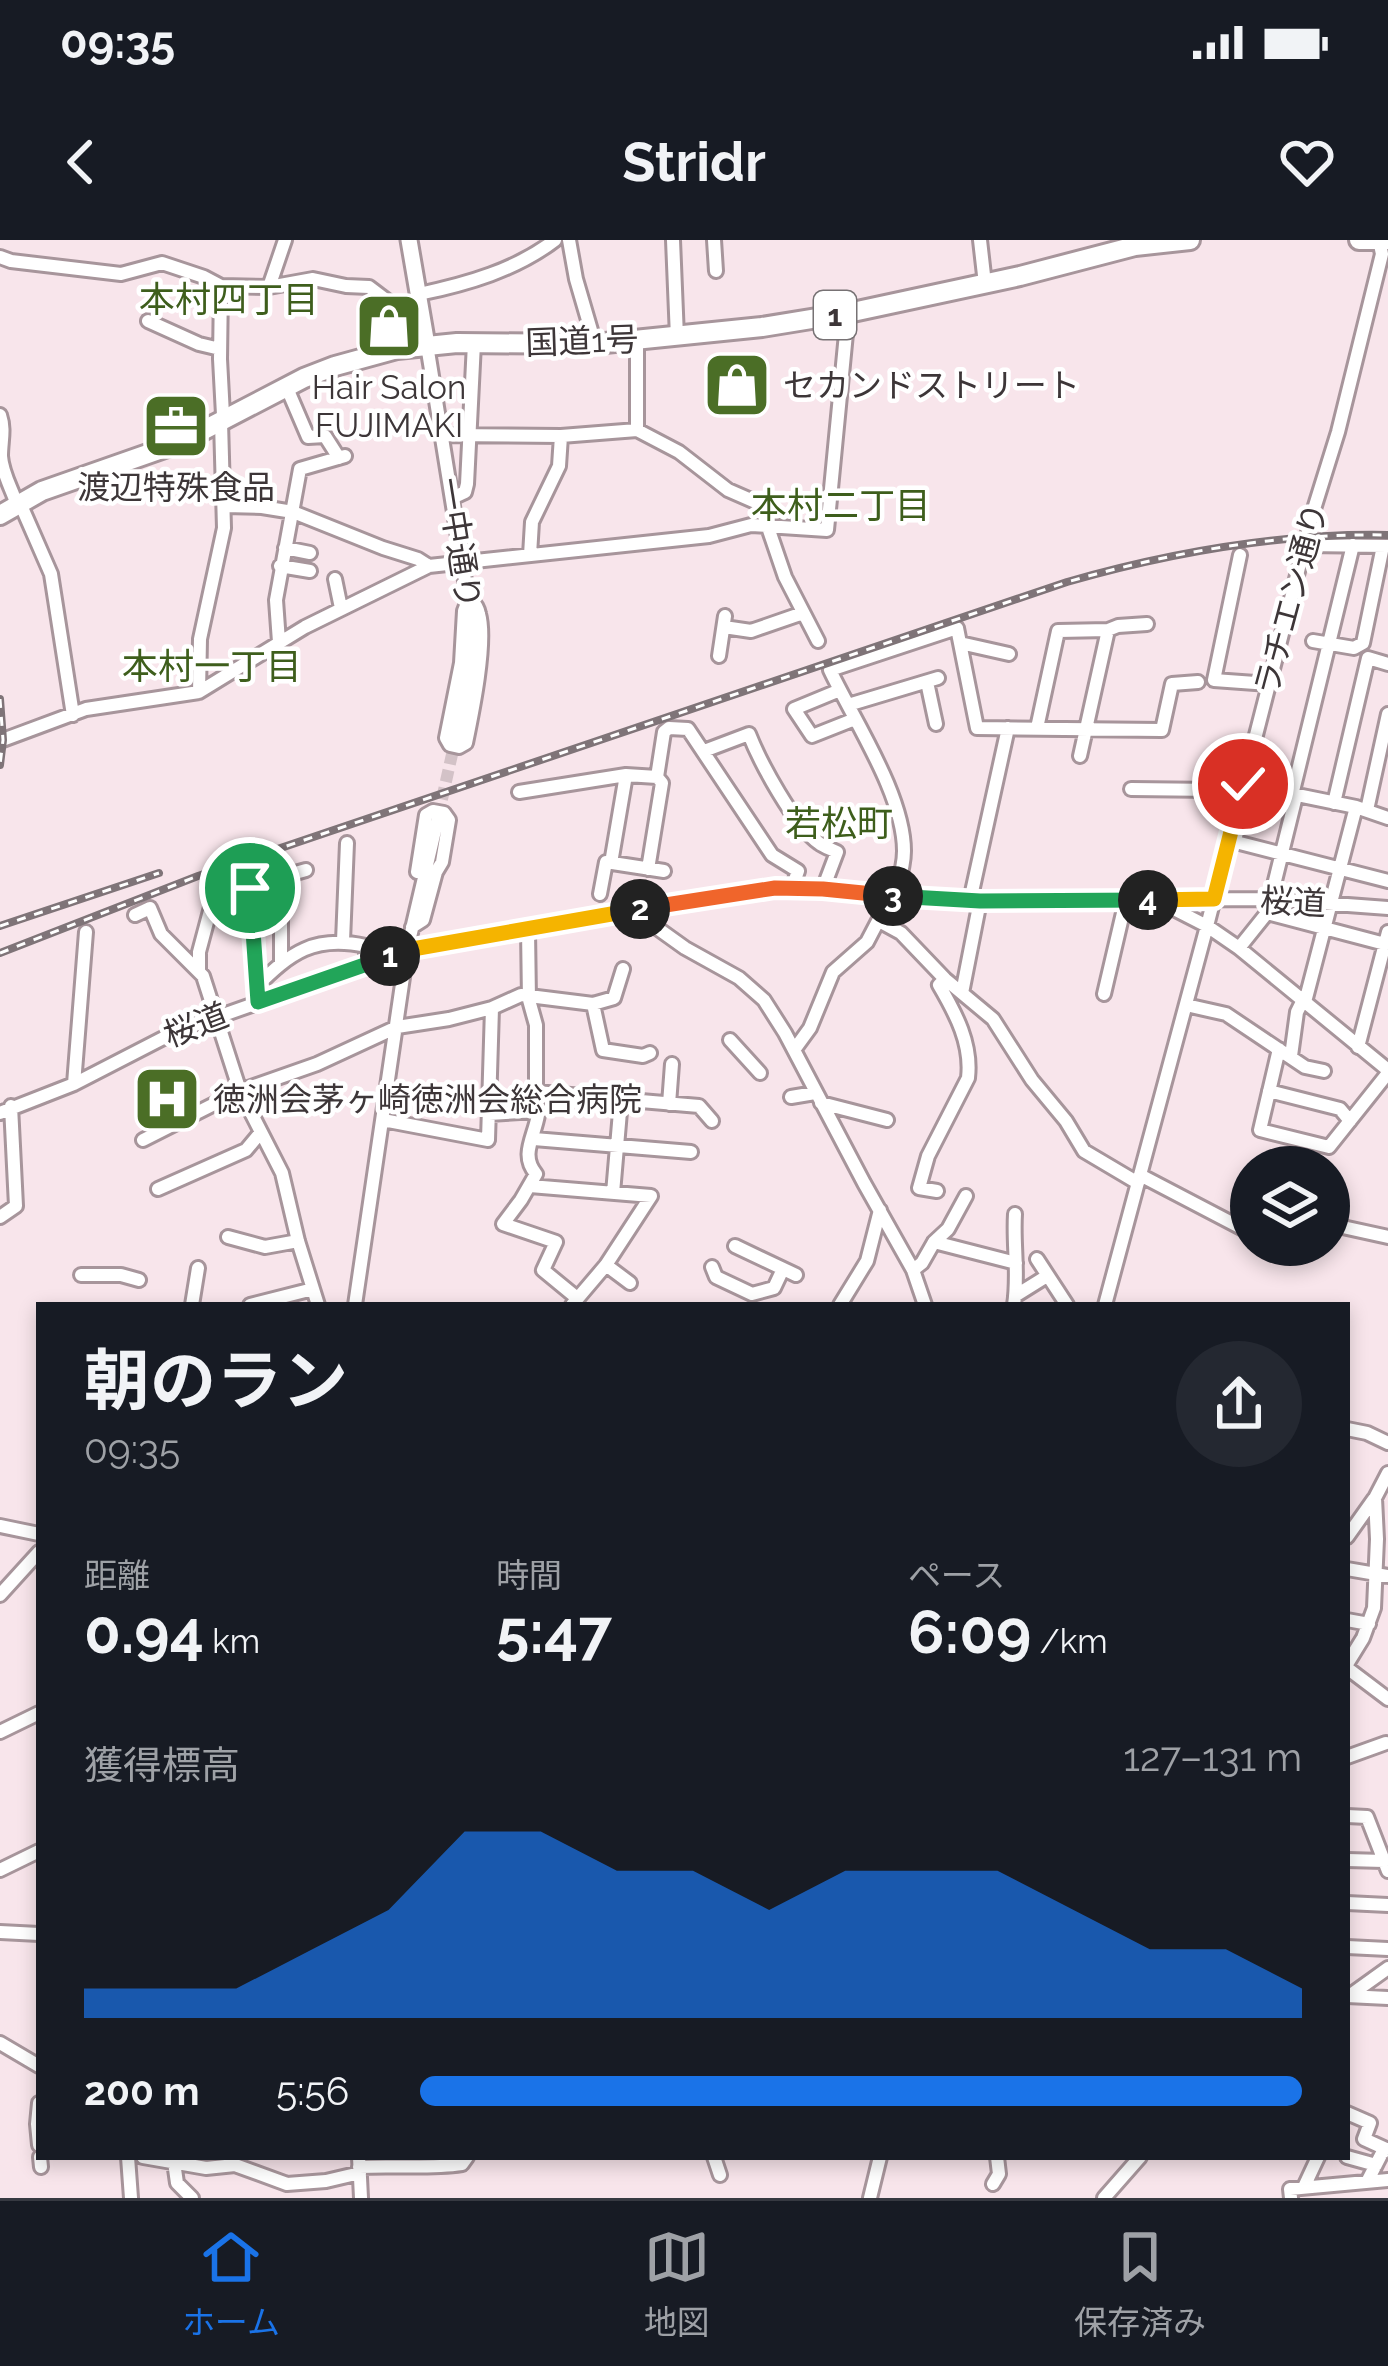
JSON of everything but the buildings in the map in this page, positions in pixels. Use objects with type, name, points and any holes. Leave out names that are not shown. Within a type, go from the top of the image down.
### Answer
[{"type":"highway","name":"国道1号","points":[[13,508],[63,484],[179,443],[335,366],[397,349],[677,337],[848,313],[1135,246],[1190,240]]},
{"type":"highway","points":[[1359,240],[1388,240]]},
{"type":"main road","points":[[410,240],[427,345]]},
{"type":"street","points":[[268,287],[285,240]]},
{"type":"street","points":[[0,257],[121,274],[162,263],[221,286],[268,287],[313,279],[369,286],[398,309],[505,270],[555,240]]},
{"type":"street","points":[[569,240],[595,344]]},
{"type":"street","points":[[673,240],[677,337]]},
{"type":"street","points":[[715,240],[716,272]]},
{"type":"street","points":[[980,240],[986,284]]},
{"type":"street","name":"ラチエン通り","points":[[1107,1302],[1337,431],[1382,254],[1379,240]]},
{"type":"street","points":[[199,692],[200,639],[225,506],[221,286]]},
{"type":"street","points":[[0,741],[109,705],[199,692],[341,608],[429,566],[709,536],[740,527],[827,530],[848,313]]},
{"type":"street","points":[[148,321],[220,349]]},
{"type":"street","points":[[637,341],[637,430]]},
{"type":"street","points":[[452,498],[466,484],[474,343]]},
{"type":"street","name":"一中通り","points":[[427,345],[469,598],[472,650],[455,741]]},
{"type":"street","points":[[279,642],[280,566],[300,469],[342,457],[325,436],[308,437],[287,388]]},
{"type":"street","points":[[0,415],[4,428],[1,457],[13,508],[51,574],[73,715]]},
{"type":"street","points":[[442,435],[561,436],[637,430],[680,452],[728,490],[760,504],[785,577],[818,640]]},
{"type":"street","points":[[530,555],[532,523],[559,466],[561,436]]},
{"type":"street","points":[[225,506],[293,512],[429,566]]},
{"type":"street","points":[[1304,545],[1385,546],[1363,643],[1354,648],[1320,642]]},
{"type":"street","points":[[1239,948],[1268,906],[1294,795],[1320,642],[1353,545]]},
{"type":"street","points":[[285,548],[310,553]]},
{"type":"street","points":[[1240,555],[1214,680],[1269,684]]},
{"type":"street","points":[[280,566],[310,572]]},
{"type":"street","points":[[335,579],[341,608]]},
{"type":"street","points":[[469,598],[478,608],[481,639],[475,703],[466,743],[459,747],[446,738],[469,598]]},
{"type":"street","points":[[718,656],[724,621],[752,632],[803,613]]},
{"type":"street","points":[[1037,728],[1058,631],[1147,624]]},
{"type":"street","points":[[794,1050],[810,1028],[833,972],[867,943],[903,866],[900,822],[891,795],[830,670],[957,628],[977,728],[1162,730],[1172,684],[1198,682]]},
{"type":"street","points":[[1080,756],[1108,630]]},
{"type":"street","points":[[960,643],[1009,654]]},
{"type":"street","points":[[1334,803],[1368,658],[1388,664]]},
{"type":"street","points":[[848,705],[932,680],[936,724]]},
{"type":"street","points":[[840,690],[794,709],[812,736],[854,719]]},
{"type":"street","points":[[1162,899],[1239,948],[1304,1001],[1388,1072],[1329,1148],[1260,1130],[1269,1091],[1304,1001],[1388,716],[1356,711]]},
{"type":"street","points":[[962,993],[1008,728]]},
{"type":"street","points":[[657,777],[664,732],[688,729],[772,855],[798,871],[792,888]]},
{"type":"street","points":[[704,751],[749,734],[760,762],[799,820],[816,842],[837,852],[823,889]]},
{"type":"street","points":[[611,862],[626,775]]},
{"type":"street","points":[[519,792],[626,775],[657,777],[662,783],[648,869]]},
{"type":"street","points":[[1130,789],[1241,789],[1362,808],[1388,818]]},
{"type":"street","points":[[445,813],[449,820],[442,862],[423,920],[410,938],[407,917],[426,815],[445,813]]},
{"type":"street","points":[[356,1302],[410,938],[438,818]]},
{"type":"street","points":[[1228,840],[1388,881]]},
{"type":"street","points":[[343,941],[347,843]]},
{"type":"street","points":[[600,894],[606,862],[664,871]]},
{"type":"street","points":[[281,963],[281,877],[306,870]]},
{"type":"street","points":[[199,970],[199,952],[218,881]]},
{"type":"street","points":[[250,888],[256,995]]},
{"type":"street","name":"桜道","points":[[4,1108],[74,1084],[137,1049],[256,995],[366,964],[410,938],[528,930],[752,890],[792,888],[975,901],[1214,899],[1268,906],[1331,903],[1388,908]]},
{"type":"street","points":[[1104,994],[1126,900]]},
{"type":"street","points":[[1268,906],[1325,928],[1387,938],[1358,1047]]},
{"type":"street","points":[[135,915],[150,908],[161,934],[203,976],[241,1091],[282,1173],[317,1302]]},
{"type":"street","points":[[632,910],[685,948],[740,978],[764,1000],[913,1270],[925,1302]]},
{"type":"street","points":[[878,920],[901,933],[945,979],[986,1012],[1084,1150],[1230,1223]]},
{"type":"street","points":[[528,930],[538,1115],[527,1163],[536,1174],[503,1223],[556,1242],[543,1270],[574,1301],[606,1265],[651,1196],[530,1186]]},
{"type":"street","points":[[74,1084],[86,932]]},
{"type":"street","points":[[256,995],[281,963],[316,944],[333,940],[366,946],[366,964]]},
{"type":"street","points":[[143,1140],[241,1091],[317,1064],[397,1027],[492,1008],[521,994],[593,1004],[614,998],[623,969]]},
{"type":"street","points":[[938,1191],[919,1188],[924,1166],[969,1069],[958,1020],[939,985],[945,979]]},
{"type":"street","points":[[616,995],[632,998]]},
{"type":"street","points":[[593,1004],[603,1050],[650,1053]]},
{"type":"street","points":[[1186,1005],[1226,1015],[1305,1067],[1324,1071]]},
{"type":"street","points":[[382,1120],[488,1140],[492,1008]]},
{"type":"street","points":[[729,1041],[760,1073]]},
{"type":"street","points":[[670,1104],[672,1064]]},
{"type":"street","points":[[1269,1091],[1340,1109],[1350,1121]]},
{"type":"street","points":[[536,1092],[699,1106],[712,1121]]},
{"type":"street","points":[[791,1097],[818,1098],[887,1120]]},
{"type":"street","points":[[614,1193],[622,1100]]},
{"type":"street","points":[[0,1217],[16,1205],[4,1108]]},
{"type":"street","points":[[489,1114],[536,1112]]},
{"type":"street","points":[[158,1189],[245,1150],[261,1132]]},
{"type":"street","points":[[534,1139],[691,1152]]},
{"type":"street","points":[[913,1270],[948,1229],[966,1196]]},
{"type":"street","points":[[842,1302],[867,1261],[880,1210]]},
{"type":"street","points":[[1015,1214],[1015,1301]]},
{"type":"street","points":[[1350,1228],[1388,1237]]},
{"type":"street","points":[[228,1237],[265,1247],[298,1241]]},
{"type":"street","points":[[934,1241],[1016,1263]]},
{"type":"street","points":[[712,1267],[716,1277],[752,1294],[774,1288],[789,1272],[735,1246]]},
{"type":"street","points":[[1037,1259],[1065,1302]]},
{"type":"street","points":[[606,1265],[630,1283]]},
{"type":"street","points":[[193,1302],[198,1268]]},
{"type":"street","points":[[82,1275],[139,1280]]},
{"type":"street","points":[[1015,1301],[1048,1276]]},
{"type":"street","points":[[262,1302],[314,1289]]},
{"type":"street","points":[[1350,1430],[1388,1443]]},
{"type":"street","points":[[1350,1533],[1388,1473]]},
{"type":"street","points":[[1350,1660],[1369,1624],[1382,1575],[1375,1498]]},
{"type":"street","points":[[0,1526],[36,1533]]},
{"type":"street","points":[[0,1595],[36,1555]]},
{"type":"street","points":[[1350,1570],[1382,1575]]},
{"type":"street","points":[[1350,1621],[1369,1624]]},
{"type":"street","points":[[1350,1668],[1383,1696],[1388,1680]]},
{"type":"street","points":[[0,1732],[36,1714]]},
{"type":"street","points":[[1350,1756],[1386,1743]]},
{"type":"street","points":[[1350,1816],[1367,1817],[1386,1866],[1350,1860]]},
{"type":"street","points":[[0,1870],[36,1852]]},
{"type":"street","points":[[1350,1903],[1388,1905]]},
{"type":"street","points":[[0,1932],[36,1934]]},
{"type":"street","points":[[1350,1947],[1388,1949]]},
{"type":"street","points":[[1350,1995],[1388,1968]]},
{"type":"street","points":[[1350,1996],[1388,1999]]},
{"type":"street","points":[[0,2043],[36,2063]]},
{"type":"street","points":[[1350,2115],[1370,2123],[1364,2139],[1387,2149],[1367,2182]]},
{"type":"street","points":[[1350,2158],[1376,2164]]},
{"type":"street","points":[[128,2160],[131,2198]]},
{"type":"street","points":[[162,2160],[206,2168],[235,2165],[287,2191],[359,2166],[438,2168],[465,2160]]},
{"type":"street","points":[[715,2160],[720,2174]]},
{"type":"street","points":[[870,2198],[879,2160]]},
{"type":"street","points":[[993,2184],[999,2174],[998,2160]]},
{"type":"street","points":[[1106,2197],[1137,2160]]},
{"type":"street","points":[[1304,2188],[1317,2160]]},
{"type":"street","points":[[175,2162],[177,2182],[193,2198]]},
{"type":"street","points":[[359,2166],[361,2198]]},
{"type":"street","points":[[1291,2198],[1290,2189],[1388,2180]]},
{"type":"tunnel","points":[[438,817],[455,741]]},
{"type":"railway","points":[[0,953],[198,876],[1067,582],[1226,546],[1388,535]]},
{"type":"railway","points":[[0,699],[0,765]]},
{"type":"railway","points":[[0,926],[159,873]]},
{"type":"place","name":"Hair Salon FUJIMAKI","points":[[389,326]]},
{"type":"place","name":"セカンドストリート","points":[[737,385]]},
{"type":"place","name":"渡辺特殊食品","points":[[176,426]]},
{"type":"place","name":"徳洲会茅ヶ崎徳洲会総合病院","points":[[167,1099]]},
{"type":"district","name":"本村四丁目","points":[[229,299]]},
{"type":"district","name":"本村二丁目","points":[[841,505]]},
{"type":"district","name":"本村一丁目","points":[[212,666]]},
{"type":"district","name":"若松町","points":[[839,823]]},
{"type":"route","points":[[250,888],[258,1002],[407,950],[752,890],[823,889],[980,901],[1214,899],[1243,784]]}]
